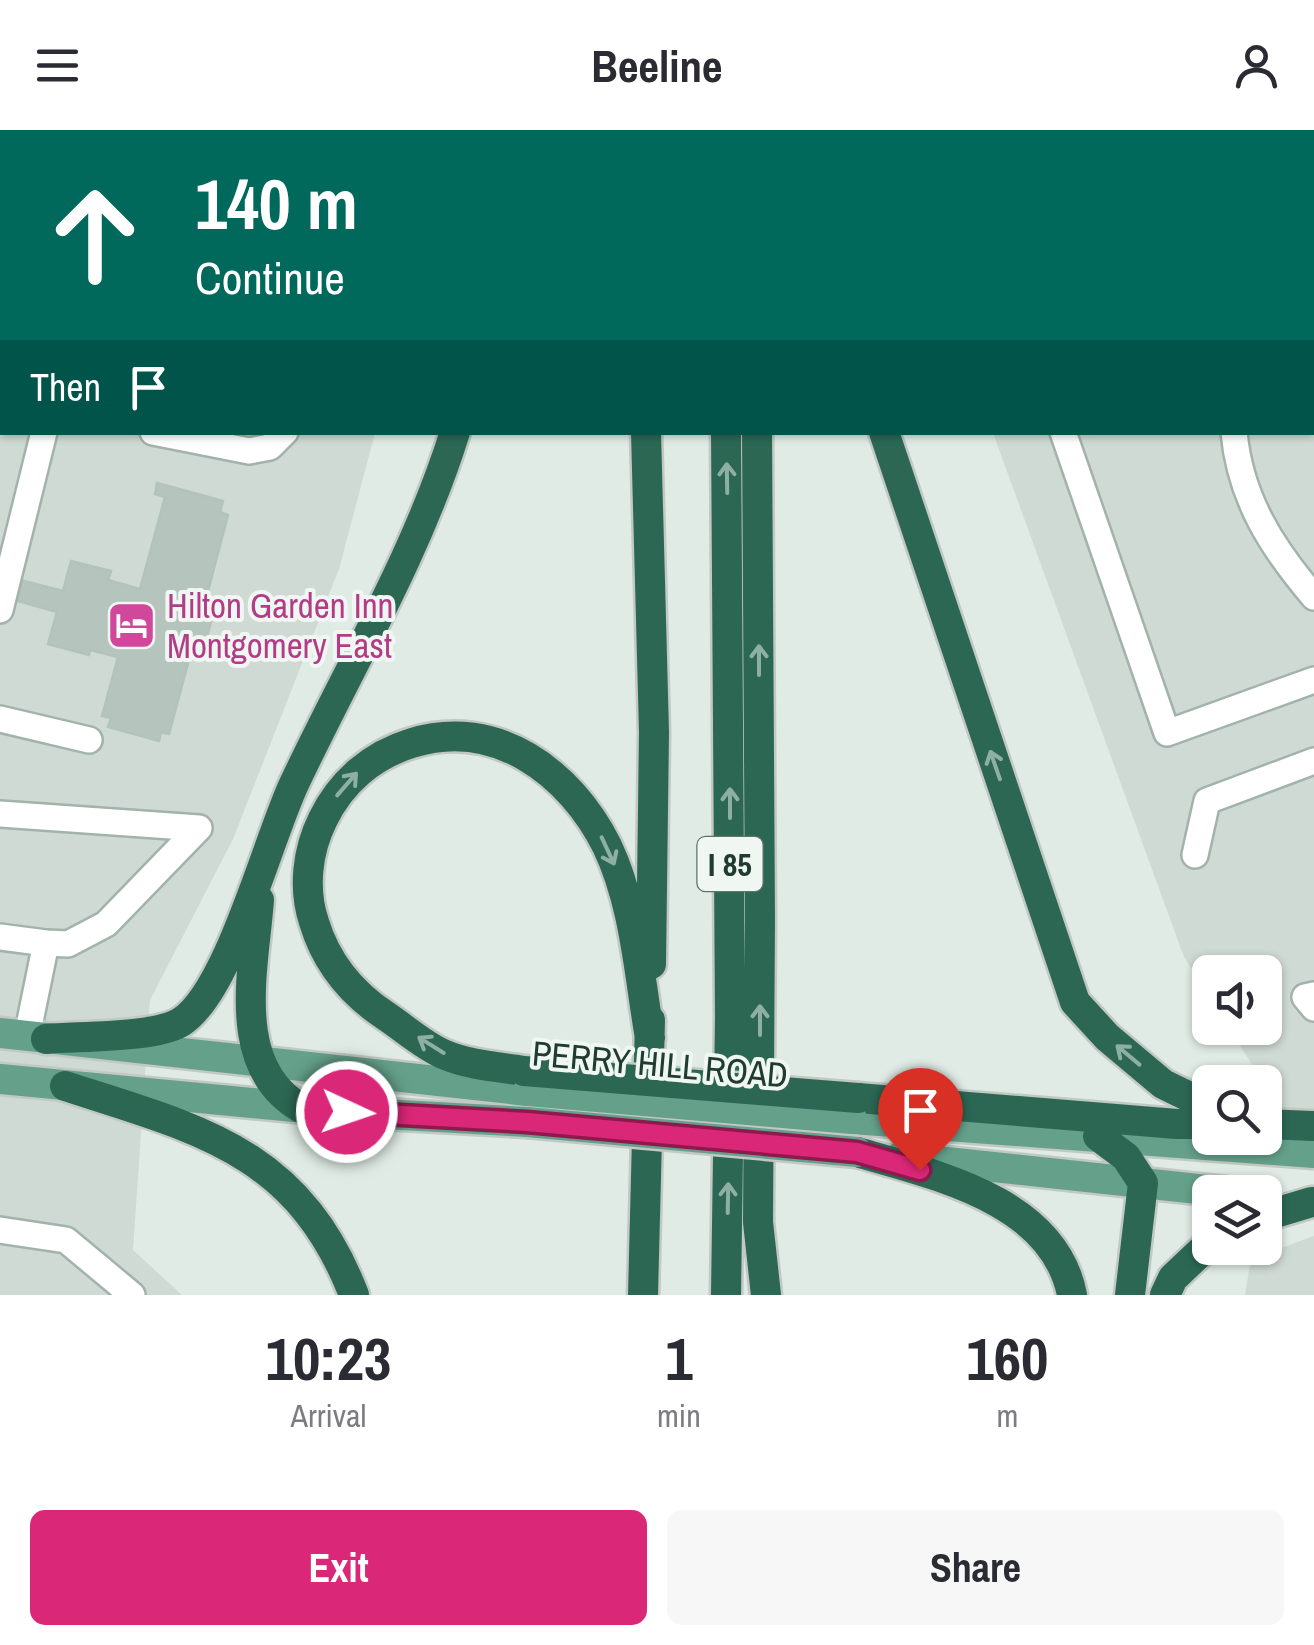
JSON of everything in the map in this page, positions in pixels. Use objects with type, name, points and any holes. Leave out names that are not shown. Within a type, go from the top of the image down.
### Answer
[{"type":"highway","points":[[24,1036],[157,1031],[182,1022],[215,980],[262,872],[292,786],[398,581],[453,435]]},
{"type":"highway","name":"I 85","points":[[644,1295],[654,732],[646,435]]},
{"type":"highway","name":"I 85","points":[[726,435],[730,961],[726,1295]]},
{"type":"highway","points":[[757,435],[758,1222],[766,1295]]},
{"type":"highway","points":[[885,435],[1075,1002],[1107,1036],[1163,1084],[1192,1098]]},
{"type":"highway","points":[[650,1038],[625,896],[606,845],[578,800],[527,756],[486,739],[427,738],[395,748],[354,776],[330,804],[317,831],[307,880],[310,910],[320,943],[345,981],[368,1004],[442,1054],[526,1080],[855,1109],[1192,1124]]},
{"type":"highway","points":[[262,872],[251,991],[260,1062],[268,1082],[301,1108]]},
{"type":"highway","points":[[65,1086],[194,1128],[242,1153],[304,1208],[334,1251],[354,1295]]},
{"type":"highway","points":[[1282,1125],[1314,1126]]},
{"type":"highway","points":[[1098,1136],[1126,1157],[1142,1183],[1130,1295]]},
{"type":"highway","points":[[857,1152],[973,1190],[1012,1211],[1042,1236],[1068,1274],[1072,1295]]},
{"type":"highway","points":[[1282,1211],[1313,1202]]},
{"type":"highway","points":[[1165,1295],[1173,1278],[1192,1260]]},
{"type":"main road","name":"PERRY HILL ROAD","points":[[24,1036],[260,1062],[526,1080]]},
{"type":"main road","name":"PERRY HILL ROAD","points":[[0,1078],[301,1108],[527,1122],[857,1152],[1192,1188]]},
{"type":"main road","points":[[855,1109],[1098,1136],[1314,1153]]},
{"type":"main road","points":[[1282,1199],[1313,1202]]},
{"type":"lane","points":[[0,610],[43,435]]},
{"type":"lane","points":[[170,435],[249,450],[270,447],[281,435]]},
{"type":"lane","points":[[1064,435],[1168,733],[1314,680]]},
{"type":"lane","points":[[1234,435],[1236,460],[1249,502],[1276,550],[1314,598]]},
{"type":"lane","points":[[0,719],[89,740]]},
{"type":"lane","points":[[1196,855],[1207,801],[1314,761]]},
{"type":"lane","points":[[0,814],[200,828],[106,924],[68,944],[0,937]]},
{"type":"lane","points":[[24,1036],[46,943]]},
{"type":"lane","points":[[1314,995],[1305,998],[1314,1008]]},
{"type":"lane","points":[[0,1230],[66,1240],[132,1295]]},
{"type":"shaded area","points":[[0,435],[374,435],[339,569],[233,839],[150,1000],[133,1250],[182,1295],[0,1295]]},
{"type":"shaded area","points":[[994,435],[1314,435],[1314,1163],[1282,1112],[1282,1065],[1252,1065],[1240,1045],[1282,1045],[1282,955],[1192,955],[1192,970],[1184,957]]},
{"type":"shaded area","points":[[1314,1236],[1314,1295],[1245,1295],[1250,1265],[1282,1265],[1282,1248]]},
{"type":"building","name":"Hilton Garden Inn Montgomery East","points":[[157,483],[223,501],[220,512],[228,515],[207,595],[207,608],[214,610],[206,641],[198,639],[194,653],[191,652],[169,734],[161,732],[159,741],[108,727],[111,718],[102,716],[118,657],[90,650],[89,655],[48,644],[57,612],[14,600],[20,580],[63,591],[71,561],[111,571],[108,580],[140,589],[165,497],[155,494]]},
{"type":"place","name":"Hilton Garden Inn Montgomery East","points":[[132,625]]},
{"type":"route","points":[[347,1112],[527,1122],[857,1152],[920,1170]]}]
